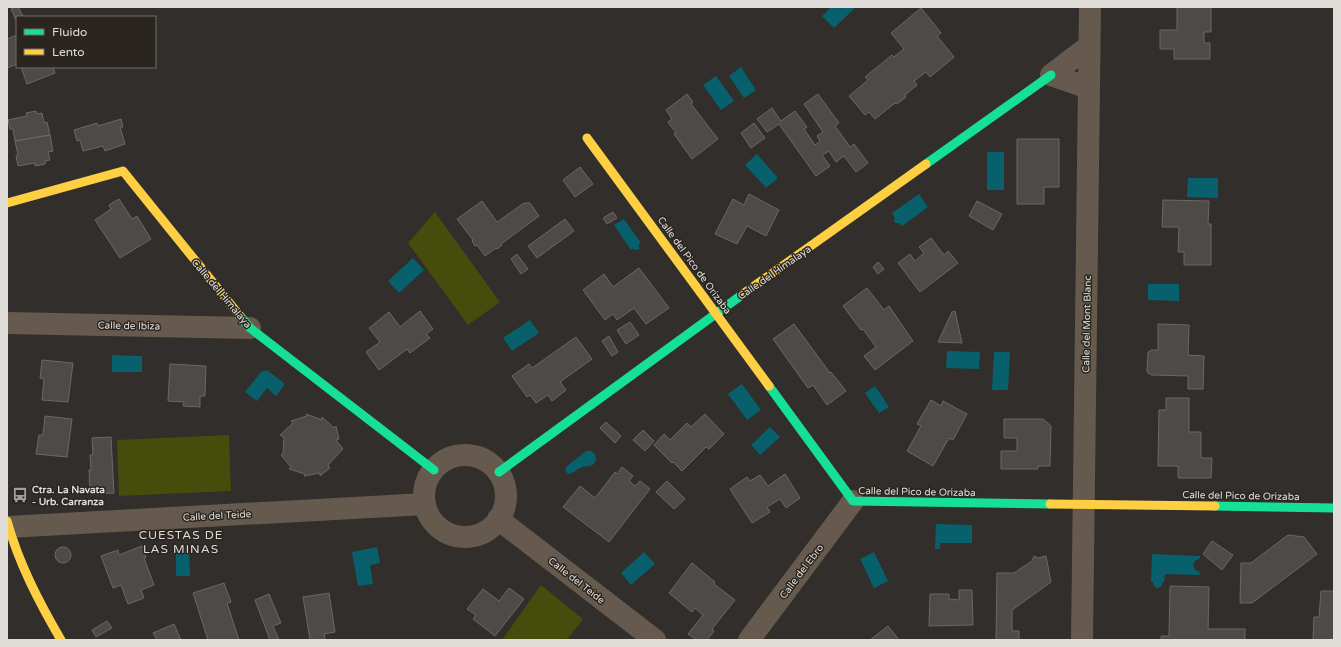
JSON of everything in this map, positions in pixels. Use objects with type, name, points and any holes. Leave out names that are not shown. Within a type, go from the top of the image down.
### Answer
[{"type":"street","name":"Calle del Mont Blanc","points":[[1082,640],[1090,7]]},
{"type":"street","name":"Calle del Himalaya","points":[[499,472],[716,313],[1051,75],[1089,46]]},
{"type":"street","points":[[1051,75],[1089,88]]},
{"type":"street","name":"Calle del Pico de Orizaba","points":[[587,138],[853,501],[1334,508]]},
{"type":"street","name":"Calle del Himalaya","points":[[7,203],[123,171],[250,328],[434,470]]},
{"type":"street","name":"Calle de Ibiza","points":[[7,323],[250,328]]},
{"type":"street","points":[[460,455],[474,456],[488,461],[499,472],[504,483],[506,496],[504,508],[498,519],[489,529],[477,535],[463,536],[450,534],[439,527],[430,516],[425,504],[425,492],[428,480],[434,470],[445,460],[460,455]]},
{"type":"street","name":"Calle del Ebro","points":[[749,640],[853,501]]},
{"type":"street","name":"Calle del Teide","points":[[8,524],[425,504]]},
{"type":"street","name":"Calle del Teide","points":[[498,519],[655,640]]},
{"type":"street","points":[[8,524],[21,563],[37,597],[61,640]]},
{"type":"green space","points":[[435,212],[500,302],[468,325],[408,243]]},
{"type":"green space","points":[[229,435],[231,491],[119,496],[117,440]]},
{"type":"green space","points":[[541,585],[583,619],[567,640],[502,640]]},
{"type":"water","points":[[831,7],[856,7],[834,28],[822,16]]},
{"type":"water","points":[[741,67],[756,90],[744,98],[729,76]]},
{"type":"water","points":[[716,76],[734,101],[721,110],[703,85]]},
{"type":"water","points":[[987,152],[1004,152],[1004,190],[987,190]]},
{"type":"water","points":[[757,154],[778,178],[766,188],[745,165]]},
{"type":"water","points":[[1188,178],[1218,178],[1218,198],[1187,197]]},
{"type":"water","points":[[919,194],[928,207],[902,226],[899,223],[895,223],[895,218],[892,213]]},
{"type":"water","points":[[624,219],[641,243],[639,244],[639,249],[637,250],[631,250],[614,225]]},
{"type":"water","points":[[413,258],[424,270],[399,293],[388,281]]},
{"type":"water","points":[[1148,284],[1179,284],[1179,301],[1148,300]]},
{"type":"water","points":[[530,320],[539,333],[512,351],[503,338]]},
{"type":"water","points":[[947,351],[980,352],[979,369],[946,368]]},
{"type":"water","points":[[994,352],[1010,352],[1008,390],[992,390]]},
{"type":"water","points":[[112,355],[142,356],[142,372],[112,372]]},
{"type":"water","points":[[267,370],[285,384],[276,396],[267,388],[257,401],[245,392],[261,372]]},
{"type":"water","points":[[742,384],[761,410],[747,420],[728,394]]},
{"type":"water","points":[[875,386],[889,407],[879,413],[865,393]]},
{"type":"water","points":[[770,427],[780,437],[760,455],[751,445]]},
{"type":"water","points":[[586,451],[591,451],[595,454],[596,460],[594,464],[582,467],[570,474],[567,473],[565,470],[567,466]]},
{"type":"water","points":[[936,524],[972,525],[972,543],[940,543],[940,549],[935,549]]},
{"type":"water","points":[[176,547],[189,547],[190,576],[176,576]]},
{"type":"water","points":[[377,547],[380,563],[370,565],[373,584],[358,586],[352,552]]},
{"type":"water","points":[[644,552],[655,564],[631,585],[621,573]]},
{"type":"water","points":[[874,552],[888,581],[874,588],[860,559]]},
{"type":"water","points":[[1152,554],[1200,556],[1200,558],[1195,561],[1193,565],[1195,570],[1200,572],[1199,575],[1165,574],[1164,582],[1159,588],[1156,588],[1153,582],[1151,582]]},
{"type":"building","points":[[18,7],[23,16],[16,16],[16,20],[11,9]]},
{"type":"building","points":[[1177,7],[1211,7],[1211,32],[1204,32],[1204,43],[1210,43],[1210,59],[1174,59],[1174,49],[1160,49],[1160,30],[1177,30]]},
{"type":"building","points":[[921,8],[941,33],[937,36],[954,57],[930,77],[926,72],[914,81],[917,85],[905,95],[906,97],[897,104],[895,103],[875,119],[869,112],[865,115],[849,96],[868,80],[865,77],[892,55],[894,57],[904,49],[891,33]]},
{"type":"building","points":[[16,35],[16,64],[7,68],[7,39]]},
{"type":"building","points":[[21,68],[53,68],[55,73],[27,84]]},
{"type":"building","points":[[687,94],[693,102],[691,104],[718,139],[692,159],[674,134],[676,133],[668,122],[672,119],[666,110]]},
{"type":"building","points":[[818,94],[839,123],[835,126],[850,147],[854,144],[868,163],[856,172],[844,156],[836,162],[829,151],[822,155],[830,166],[816,176],[779,124],[767,132],[757,119],[772,108],[781,121],[795,111],[807,127],[804,129],[815,145],[820,141],[817,136],[823,132],[804,104]]},
{"type":"building","points":[[36,111],[37,114],[42,113],[44,123],[47,122],[50,135],[15,141],[13,129],[10,129],[8,120],[27,116],[26,113]]},
{"type":"building","points":[[121,119],[123,127],[120,127],[125,144],[105,151],[103,146],[83,151],[80,140],[77,141],[74,130],[97,123],[98,126]]},
{"type":"building","points":[[754,123],[765,138],[751,148],[741,133]]},
{"type":"building","points":[[50,135],[53,151],[48,152],[50,160],[45,161],[45,164],[35,166],[35,163],[18,166],[16,156],[18,155],[15,141]]},
{"type":"building","points":[[1017,139],[1059,139],[1059,187],[1044,187],[1044,204],[1017,204]]},
{"type":"building","points":[[580,167],[593,184],[575,197],[563,180]]},
{"type":"building","points":[[749,194],[779,210],[766,236],[747,226],[737,244],[715,234],[733,199],[744,205]]},
{"type":"building","points":[[119,199],[132,219],[137,216],[151,239],[120,258],[95,220],[111,209],[109,205]]},
{"type":"building","points":[[1163,200],[1209,201],[1208,224],[1211,224],[1211,265],[1184,265],[1184,252],[1178,252],[1179,227],[1162,227]]},
{"type":"building","points":[[482,201],[497,222],[524,203],[530,203],[539,216],[501,244],[502,245],[497,249],[496,248],[485,256],[477,245],[475,246],[472,241],[473,240],[457,219]]},
{"type":"building","points":[[977,201],[1002,214],[993,230],[969,216]]},
{"type":"building","points":[[613,212],[617,218],[607,224],[603,218]]},
{"type":"building","points":[[565,219],[574,231],[537,258],[528,246]]},
{"type":"building","points":[[931,238],[944,255],[948,251],[958,263],[920,292],[898,263],[910,254],[915,261],[924,253],[919,247]]},
{"type":"building","points":[[517,254],[528,269],[521,274],[511,259]]},
{"type":"building","points":[[878,262],[884,269],[878,274],[873,267]]},
{"type":"building","points":[[639,268],[669,308],[646,324],[634,308],[617,320],[613,314],[605,320],[583,290],[604,274],[613,287]]},
{"type":"building","points":[[867,288],[884,310],[889,306],[913,341],[875,370],[864,356],[876,347],[843,306]]},
{"type":"building","points":[[420,311],[433,329],[426,334],[430,338],[410,353],[407,349],[379,370],[366,352],[380,342],[369,328],[389,312],[400,327]]},
{"type":"building","points":[[955,311],[962,343],[938,342],[952,312]]},
{"type":"building","points":[[630,322],[639,335],[626,344],[617,330]]},
{"type":"building","points":[[794,324],[830,373],[831,372],[846,391],[827,405],[813,385],[808,388],[773,339]]},
{"type":"building","points":[[1158,324],[1189,325],[1188,355],[1204,356],[1203,389],[1188,389],[1188,376],[1152,375],[1148,373],[1148,352],[1158,350]]},
{"type":"building","points":[[609,336],[618,352],[612,356],[602,341]]},
{"type":"building","points":[[576,337],[592,359],[560,382],[566,390],[552,401],[548,395],[536,403],[530,395],[527,397],[512,376],[529,364],[532,368]]},
{"type":"building","points":[[42,360],[73,363],[68,402],[42,400],[44,379],[40,378]]},
{"type":"building","points":[[170,364],[206,366],[205,396],[200,396],[200,407],[183,406],[184,402],[168,401]]},
{"type":"building","points":[[1166,398],[1189,398],[1189,432],[1201,432],[1201,458],[1212,458],[1211,478],[1178,478],[1178,466],[1158,466],[1159,410],[1166,410]]},
{"type":"building","points":[[931,400],[941,406],[943,401],[967,414],[953,440],[949,438],[933,466],[907,451],[921,426],[917,424]]},
{"type":"building","points":[[306,414],[322,420],[322,417],[334,428],[336,426],[339,439],[336,440],[343,449],[328,465],[330,468],[320,476],[320,473],[304,476],[305,474],[289,469],[291,467],[281,455],[283,454],[284,437],[280,435],[293,423],[291,421],[307,416]]},
{"type":"building","points":[[705,414],[724,434],[709,449],[706,447],[682,471],[654,445],[664,434],[670,440],[687,423],[691,427]]},
{"type":"building","points":[[45,416],[72,419],[67,457],[36,454],[39,435],[43,435]]},
{"type":"building","points":[[1004,419],[1043,419],[1051,426],[1050,466],[1038,466],[1038,469],[1001,469],[1001,451],[1017,451],[1017,438],[1004,438]]},
{"type":"building","points":[[606,422],[621,436],[615,443],[600,428]]},
{"type":"building","points":[[643,430],[654,441],[645,451],[633,440]]},
{"type":"building","points":[[111,437],[114,493],[90,494],[89,470],[91,470],[90,455],[93,455],[92,438]]},
{"type":"building","points":[[622,467],[633,476],[629,481],[635,486],[640,481],[650,489],[609,542],[563,507],[580,486],[595,498],[615,472],[617,474]]},
{"type":"building","points":[[785,474],[800,498],[786,508],[780,499],[767,507],[770,512],[752,523],[730,489],[747,477],[750,481],[760,475],[768,486]]},
{"type":"building","points":[[667,481],[685,499],[674,509],[656,492]]},
{"type":"building","points":[[1288,535],[1304,537],[1317,554],[1252,603],[1240,603],[1241,563],[1251,563]]},
{"type":"building","points":[[1212,541],[1233,555],[1222,570],[1203,554]]},
{"type":"building","points":[[142,546],[146,557],[144,558],[154,585],[141,590],[144,598],[128,604],[121,585],[113,588],[101,556],[118,550],[119,555]]},
{"type":"building","points":[[60,547],[66,547],[71,552],[69,561],[66,563],[60,563],[55,558],[55,552]]},
{"type":"building","points":[[1034,556],[1038,558],[1046,556],[1051,582],[1012,610],[1012,631],[1019,631],[1019,640],[996,640],[997,573],[1014,573],[1032,561]]},
{"type":"building","points":[[692,563],[715,582],[714,584],[735,600],[712,629],[714,631],[707,640],[697,640],[688,634],[703,615],[695,608],[692,612],[669,593]]},
{"type":"building","points":[[224,583],[231,602],[227,603],[239,640],[208,640],[193,593]]},
{"type":"building","points":[[1170,586],[1209,587],[1208,629],[1245,629],[1245,640],[1161,640],[1161,636],[1169,636]]},
{"type":"building","points":[[509,588],[524,599],[495,636],[473,619],[476,615],[467,609],[483,589],[499,601]]},
{"type":"building","points":[[959,590],[972,590],[973,625],[929,626],[930,594],[949,594],[949,599],[959,600]]},
{"type":"building","points":[[1321,591],[1334,591],[1334,640],[1313,640],[1314,617],[1319,617]]},
{"type":"building","points":[[329,593],[335,632],[324,634],[325,640],[310,640],[303,597]]},
{"type":"building","points":[[269,594],[281,623],[273,626],[279,640],[270,640],[255,600]]},
{"type":"building","points":[[107,621],[112,628],[96,637],[92,630]]},
{"type":"building","points":[[174,624],[181,640],[157,640],[153,633]]},
{"type":"building","points":[[888,626],[899,640],[870,640]]},
{"type":"traffic: fast","points":[[926,164],[1051,75]]},
{"type":"traffic: fast","points":[[499,472],[743,294]]},
{"type":"traffic: fast","points":[[240,316],[250,328],[434,470]]},
{"type":"traffic: fast","points":[[769,386],[853,501],[1050,504]]},
{"type":"traffic: fast","points":[[1215,506],[1334,508]]},
{"type":"traffic: slow","points":[[587,138],[769,386]]},
{"type":"traffic: slow","points":[[743,294],[926,164]]},
{"type":"traffic: slow","points":[[7,203],[123,171],[240,316]]},
{"type":"traffic: slow","points":[[1050,504],[1215,506]]},
{"type":"traffic: slow","points":[[7,521],[17,552],[30,582],[61,640]]},
{"type":"place","name":"Ctra. La Navata - Urb. Carranza","points":[[20,495]]},
{"type":"district","name":"CUESTAS DE LAS MINAS","points":[[181,542]]}]
